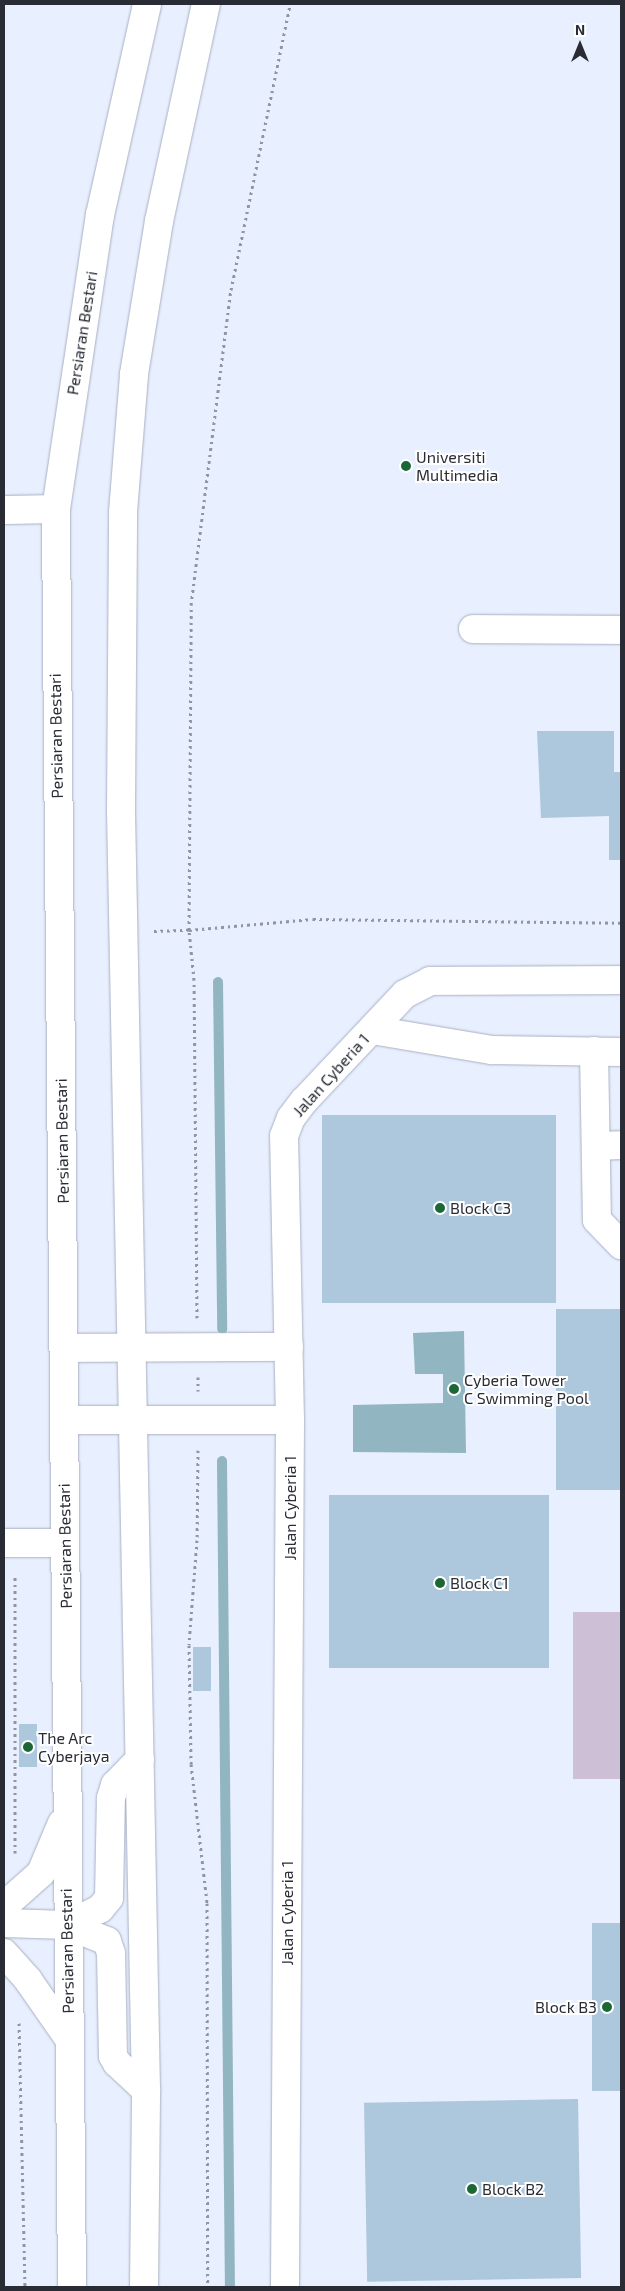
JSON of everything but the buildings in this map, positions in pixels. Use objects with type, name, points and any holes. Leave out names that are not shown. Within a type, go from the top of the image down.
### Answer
[{"type":"main road","name":"Persiaran Bestari","points":[[72,2287],[67,1925],[65,1348],[56,509],[100,215],[147,4]]},
{"type":"main road","points":[[144,2287],[146,2090],[124,932],[122,573],[134,374],[159,221],[206,4]]},
{"type":"main road","points":[[4,510],[56,509]]},
{"type":"main road","points":[[473,629],[621,630]]},
{"type":"main road","name":"Jalan Cyberia 1","points":[[285,2287],[290,1420],[284,1136],[291,1118],[304,1101],[405,994],[430,981],[621,980]]},
{"type":"main road","points":[[372,1030],[492,1050],[621,1052]]},
{"type":"main road","points":[[594,1051],[609,1146],[597,1220],[621,1245]]},
{"type":"main road","points":[[65,1348],[289,1347]]},
{"type":"main road","points":[[64,1420],[290,1420]]},
{"type":"main road","points":[[10,1543],[65,1544]]},
{"type":"main road","points":[[67,1925],[100,1909],[109,1898],[111,1798],[115,1785],[140,1759]]},
{"type":"main road","points":[[14,1898],[41,1872],[67,1810]]},
{"type":"main road","points":[[4,1923],[67,1925],[107,1941],[111,1953],[113,2056],[117,2063],[146,2090]]},
{"type":"main road","points":[[4,1953],[28,1980],[69,2039]]},
{"type":"path","points":[[208,2287],[207,1902],[191,1764],[189,1645],[197,1540],[198,1420],[194,980],[189,930],[191,605],[231,290],[290,4]]},
{"type":"path","points":[[124,932],[189,930],[313,919],[621,923]]},
{"type":"path","points":[[10,1543],[14,1898]]},
{"type":"path","points":[[25,2287],[18,2002],[28,1980]]},
{"type":"shaded area","points":[[573,1612],[621,1612],[621,1779],[573,1779]]},
{"type":"water","name":"Cyberia Tower C Swimming Pool","points":[[464,1331],[466,1453],[353,1452],[353,1405],[443,1403],[443,1374],[415,1374],[413,1333]]},
{"type":"waterway","points":[[218,982],[222,1329]]},
{"type":"waterway","points":[[222,1461],[230,2287]]},
{"type":"place","name":"Universiti Multimedia","points":[[406,466]]},
{"type":"place","name":"Block C3","points":[[440,1208]]},
{"type":"place","name":"Cyberia Tower C Swimming Pool","points":[[454,1389]]},
{"type":"place","name":"Block C1","points":[[440,1583]]},
{"type":"place","name":"The Arc Cyberjaya","points":[[28,1747]]},
{"type":"place","name":"Block B3","points":[[607,2007]]},
{"type":"place","name":"Block B2","points":[[472,2189]]}]
